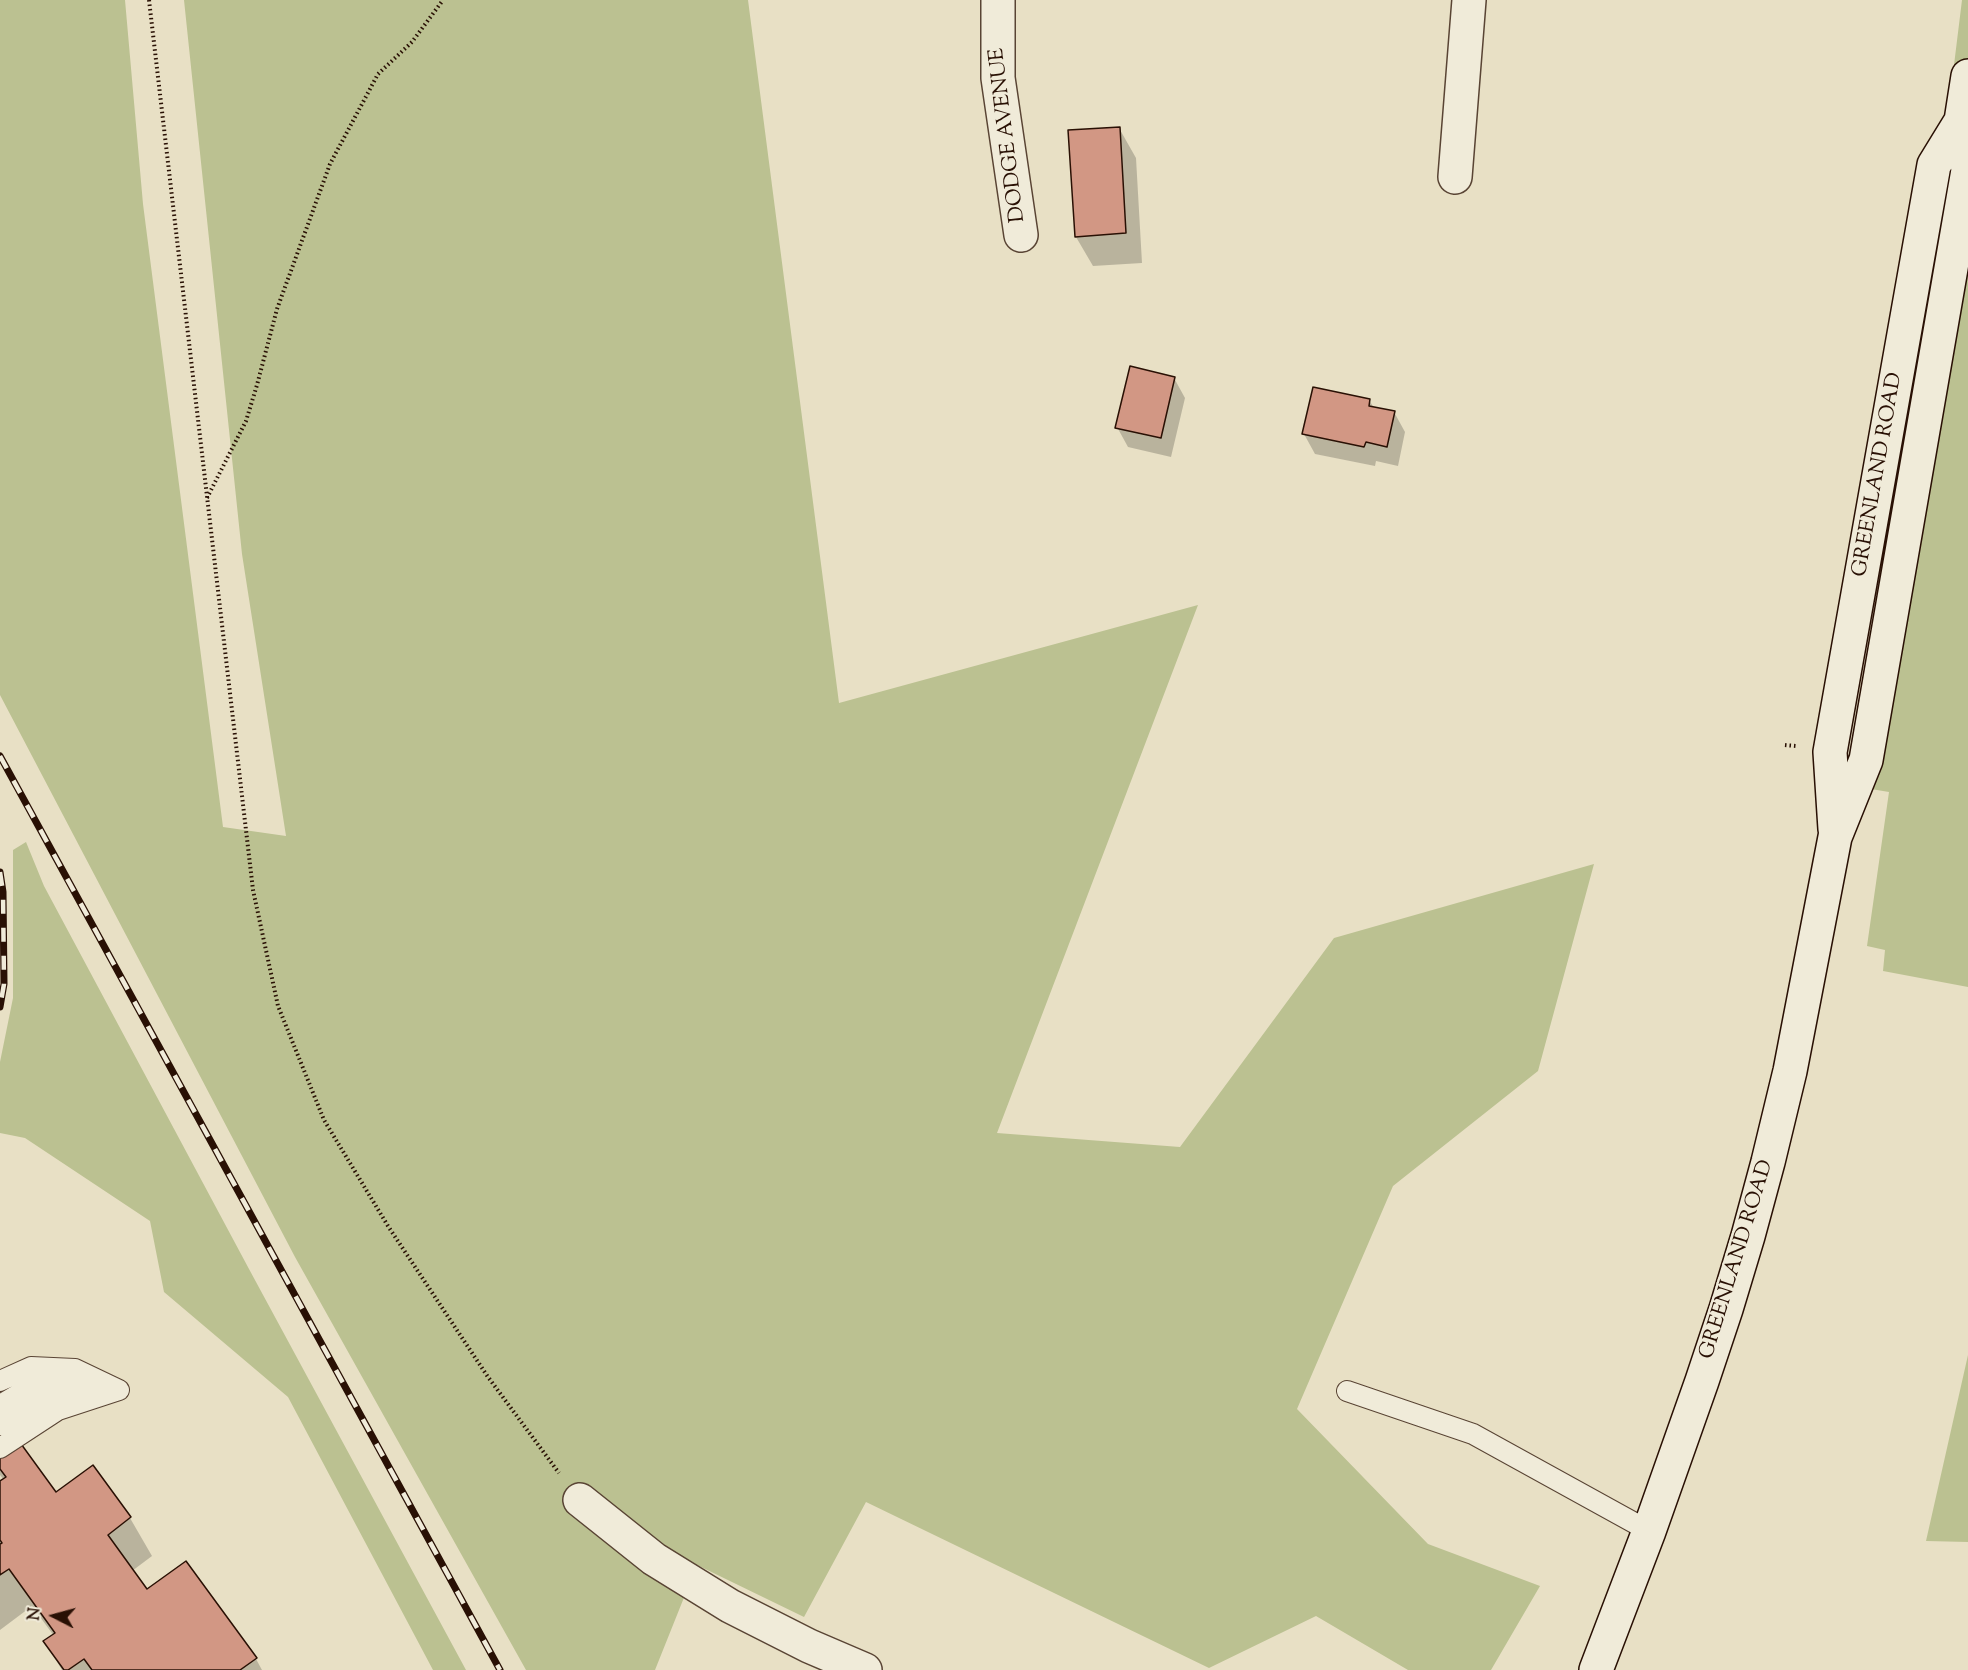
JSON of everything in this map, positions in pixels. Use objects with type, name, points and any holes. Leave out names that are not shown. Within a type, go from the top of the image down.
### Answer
[{"type":"main road","name":"DODGE AVENUE","points":[[998,0],[998,78],[1021,235]]},
{"type":"main road","points":[[1455,177],[1469,0]]},
{"type":"main road","name":"GREENLAND ROAD","points":[[1596,1670],[1649,1531],[1726,1309],[1766,1173],[1790,1071],[1835,837],[1830,752],[1934,165],[1961,121],[1968,75]]},
{"type":"main road","points":[[579,1500],[654,1559],[730,1606],[809,1646],[865,1670]]},
{"type":"lane","points":[[0,1381],[31,1367],[75,1369],[118,1390]]},
{"type":"lane","points":[[0,1405],[39,1383],[73,1381],[118,1390]]},
{"type":"lane","points":[[0,1425],[16,1414],[51,1398],[118,1390]]},
{"type":"lane","points":[[0,1448],[58,1410],[118,1390]]},
{"type":"lane","points":[[1347,1391],[1473,1434],[1649,1531]]},
{"type":"path","points":[[149,0],[253,890],[278,1006],[324,1120],[376,1207],[488,1377],[579,1500]]},
{"type":"path","points":[[206,500],[246,421],[277,309],[330,164],[378,74],[412,42],[442,0]]},
{"type":"green space","points":[[0,0],[125,0],[143,204],[223,827],[286,836],[242,554],[184,0],[748,0],[839,703],[1198,605],[997,1133],[1180,1147],[1334,938],[1594,864],[1538,1071],[1393,1186],[1297,1409],[1428,1544],[1540,1586],[1491,1670],[1408,1670],[1316,1616],[1209,1668],[866,1502],[804,1617],[697,1565],[655,1670],[526,1670],[295,1257],[0,695]]},
{"type":"green space","points":[[1962,0],[1968,0],[1968,987],[1883,971],[1885,950],[1867,946],[1889,792],[1865,788]]},
{"type":"green space","points":[[26,842],[44,886],[466,1670],[433,1670],[288,1397],[164,1292],[150,1221],[25,1138],[0,1133],[0,1062],[13,998],[13,850]]},
{"type":"green space","points":[[1968,1355],[1968,1542],[1926,1541]]},
{"type":"building","points":[[1120,127],[1126,233],[1075,237],[1068,130]]},
{"type":"building","points":[[1130,366],[1175,377],[1161,438],[1115,428]]},
{"type":"building","points":[[1313,387],[1370,399],[1369,406],[1395,411],[1387,447],[1366,442],[1364,447],[1302,434]]},
{"type":"building","points":[[0,1415],[56,1492],[93,1465],[131,1517],[108,1535],[147,1589],[186,1561],[257,1658],[240,1670],[92,1670],[84,1659],[68,1670],[64,1670],[43,1641],[55,1633],[9,1569],[0,1575],[0,1544],[2,1543],[0,1540],[0,1481],[6,1477],[0,1469]]},
{"type":"railway","points":[[0,756],[500,1670]]},
{"type":"railway","points":[[0,872],[3,892],[4,984],[0,1007]]}]
